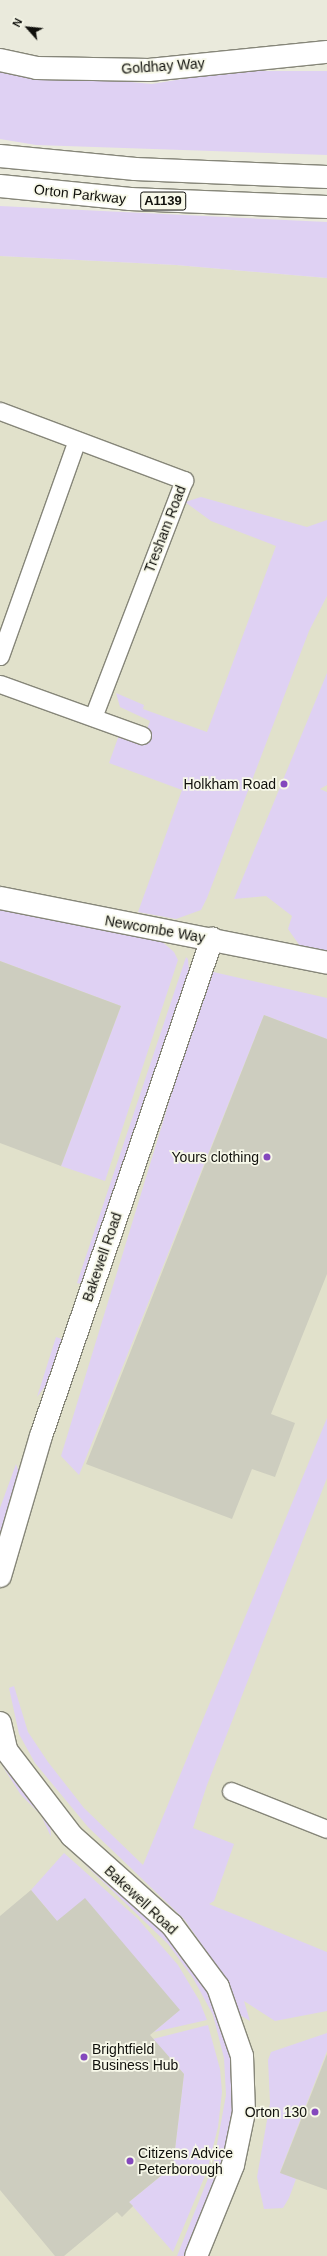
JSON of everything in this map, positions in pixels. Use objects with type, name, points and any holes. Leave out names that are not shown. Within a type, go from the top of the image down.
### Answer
[{"type":"street","name":"Goldhay Way","points":[[0,60],[37,68],[149,70],[327,52]]},
{"type":"street","name":"Orton Parkway","points":[[0,156],[142,170],[327,177]]},
{"type":"street","name":"Orton Parkway","points":[[0,186],[130,199],[327,207]]},
{"type":"street","name":"Tresham Road","points":[[0,411],[184,480],[93,717]]},
{"type":"street","points":[[0,656],[77,440]]},
{"type":"street","points":[[0,684],[142,735]]},
{"type":"street","name":"Newcombe Way","points":[[0,898],[176,934],[212,939],[319,960]]},
{"type":"street","name":"Bakewell Road","points":[[0,1576],[41,1436],[212,939]]},
{"type":"street","name":"Bakewell Road","points":[[0,1723],[6,1750],[72,1836],[172,1925],[218,1987],[242,2056],[244,2112],[233,2165],[196,2256]]},
{"type":"street","points":[[231,1791],[327,1829]]},
{"type":"shaded area","points":[[0,70],[152,84],[231,71],[327,71],[327,155],[36,145],[0,139]]},
{"type":"shaded area","points":[[0,206],[327,222],[327,278],[176,265],[0,256]]},
{"type":"shaded area","points":[[0,256],[176,265],[327,278],[327,2256],[0,2256]]},
{"type":"shaded area","points":[[201,497],[307,527],[327,520],[327,596],[309,631],[207,898],[201,910],[176,919],[138,912],[182,790],[109,763],[119,735],[143,740],[150,721],[120,707],[116,693],[144,705],[143,709],[207,732],[276,546],[211,521],[185,502]]},
{"type":"shaded area","points":[[327,673],[327,785],[320,789],[327,792],[327,952],[300,946],[288,929],[292,916],[266,896],[234,899]]},
{"type":"shaded area","points":[[0,908],[127,935],[159,939],[174,952],[178,960],[105,1181],[61,1166],[121,1006],[0,961]]},
{"type":"shaded area","points":[[186,957],[188,959],[189,971],[84,1285],[77,1283]]},
{"type":"shaded area","points":[[209,971],[327,998],[327,1039],[264,1015],[79,1475],[61,1456]]},
{"type":"shaded area","points":[[56,1337],[65,1340],[52,1377],[37,1397]]},
{"type":"shaded area","points":[[327,1418],[327,1478],[207,1785],[193,1828],[234,1844],[214,1901],[209,1904],[327,1952],[327,2011],[275,2021],[244,2001],[250,2021],[240,2015],[225,1978],[184,1919],[88,1827],[35,1763],[19,1734],[9,1688],[14,1686],[28,1732],[48,1762],[84,1808],[143,1865]]},
{"type":"shaded area","points":[[16,1464],[19,1473],[0,1535],[0,1508]]},
{"type":"shaded area","points":[[0,1742],[50,1820],[51,1837],[41,1815],[21,1795],[0,1761]]},
{"type":"shaded area","points":[[72,1852],[83,1853],[165,1926],[209,1988],[233,2058],[234,2108],[227,2153],[186,2256],[177,2256],[213,2166],[226,2095],[224,2058],[213,2015],[193,1978],[168,1944]]},
{"type":"shaded area","points":[[64,1853],[138,1919],[178,1965],[199,2000],[207,2020],[154,2032],[179,2010],[57,1921],[31,1890]]},
{"type":"shaded area","points":[[208,2025],[220,2069],[222,2092],[218,2127],[207,2171],[173,2252],[129,2202],[173,2166],[184,2074],[153,2039]]},
{"type":"shaded area","points":[[327,2033],[327,2051],[280,2172],[296,2179],[289,2198],[283,2208],[264,2209],[257,2177],[270,2103],[268,2060],[271,2052]]},
{"type":"building","points":[[0,961],[121,1006],[61,1166],[0,1143]]},
{"type":"building","name":"Yours clothing","points":[[264,1015],[327,1039],[327,1274],[271,1414],[295,1423],[275,1477],[252,1469],[232,1519],[86,1464]]},
{"type":"building","name":"Brightfield Business Hub","points":[[31,1890],[57,1921],[85,1898],[180,2010],[150,2035],[184,2074],[173,2166],[129,2202],[133,2206],[122,2217],[117,2212],[64,2256],[55,2256],[0,2190],[0,1916]]},
{"type":"building","name":"Orton 130","points":[[327,2054],[327,2190],[280,2173]]},
{"type":"place","name":"Holkham Road","points":[[284,784]]},
{"type":"place","name":"Yours clothing","points":[[267,1157]]},
{"type":"place","name":"Brightfield Business Hub","points":[[84,2057]]},
{"type":"place","name":"Orton 130","points":[[315,2112]]},
{"type":"place","name":"Citizens Advice Peterborough","points":[[130,2161]]}]
